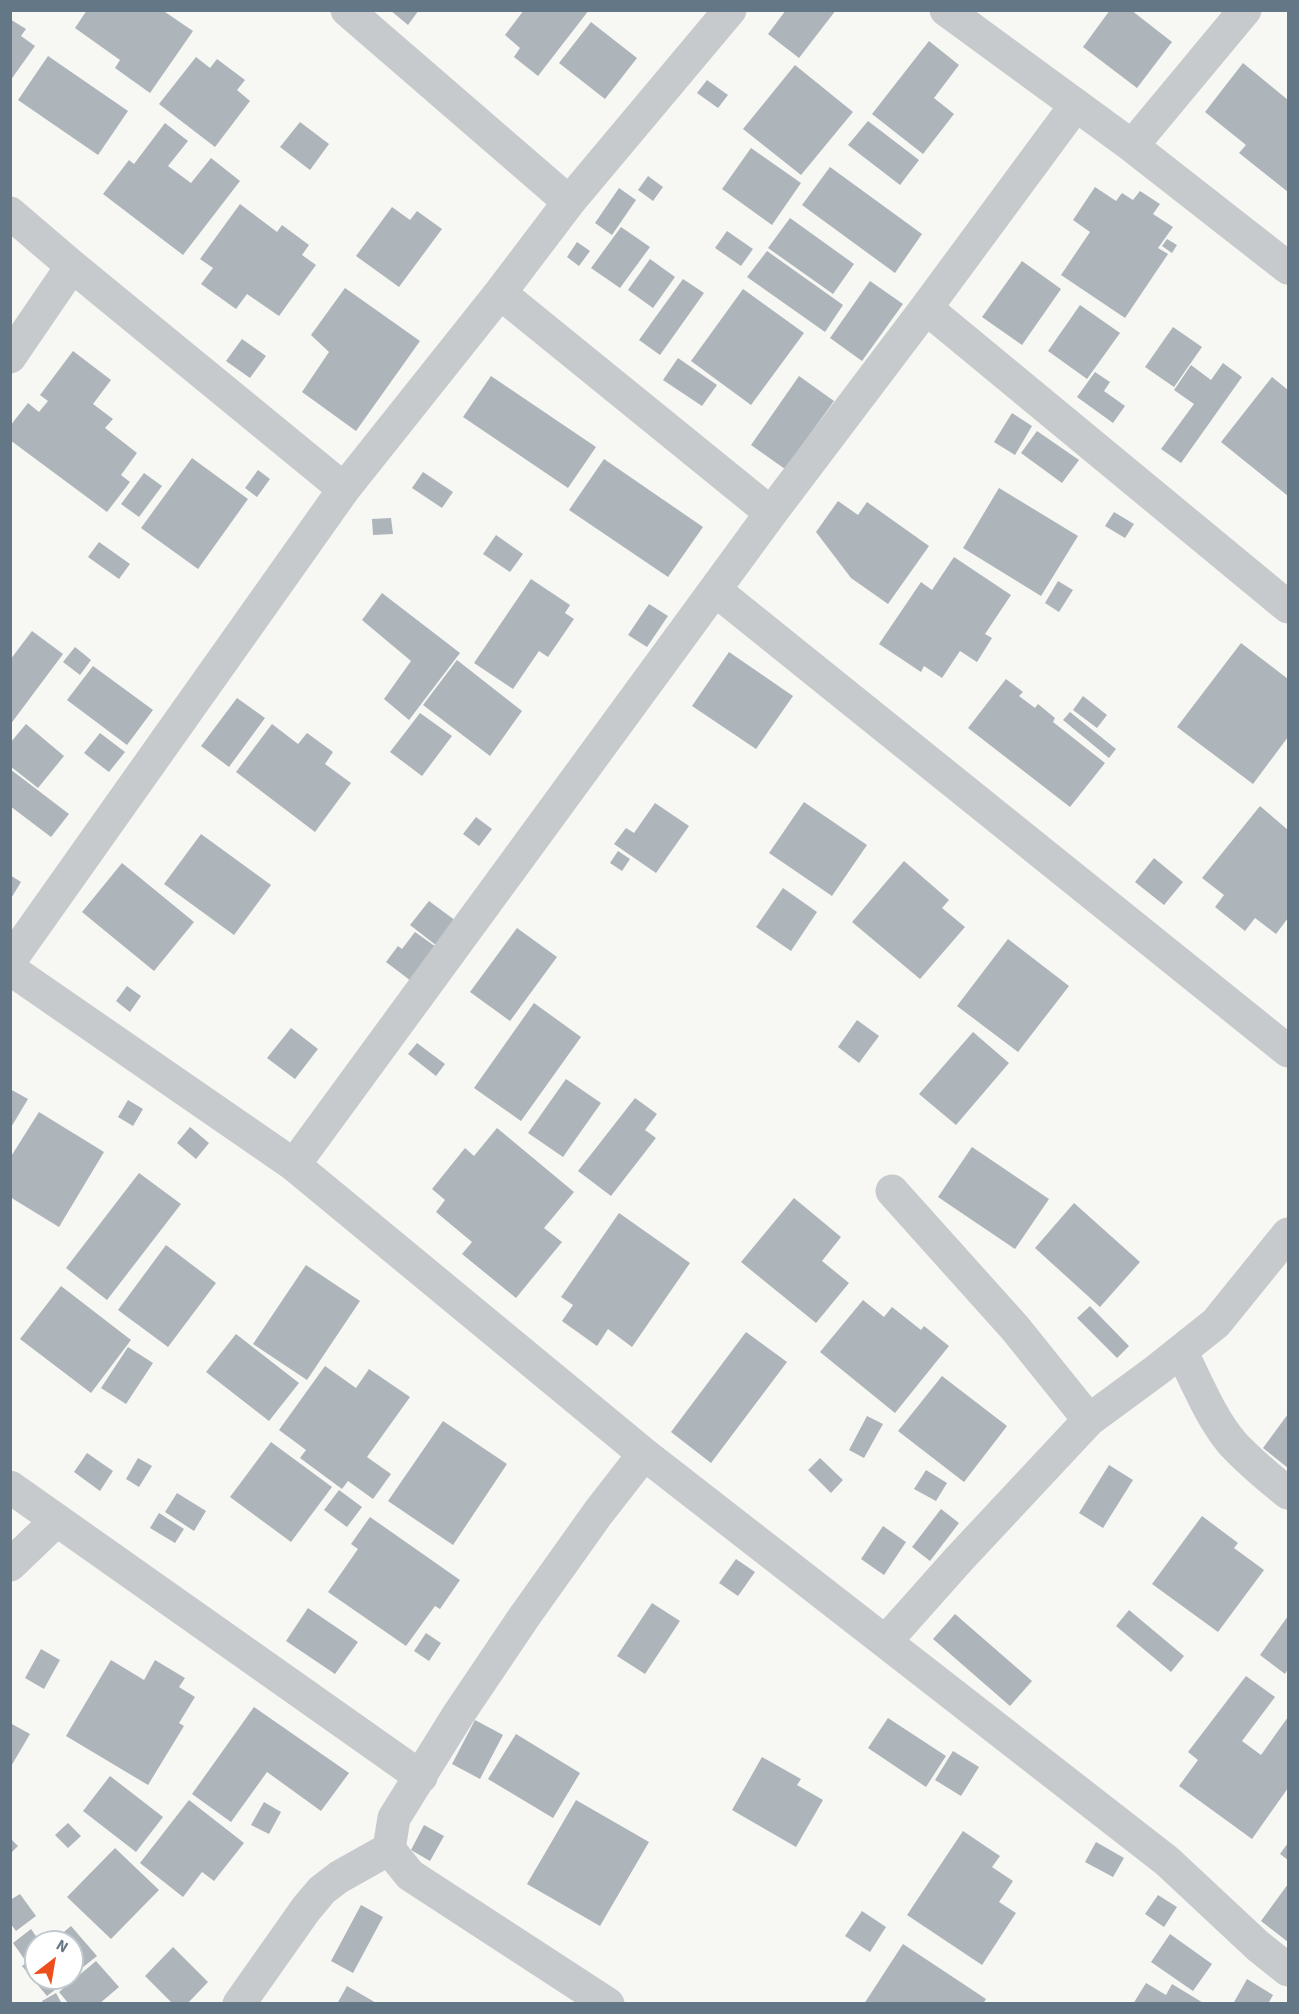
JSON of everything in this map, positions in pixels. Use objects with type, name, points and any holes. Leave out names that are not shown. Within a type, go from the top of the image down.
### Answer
[{"type":"street","points":[[347,10],[568,202]]},
{"type":"street","points":[[10,961],[344,489],[500,293],[568,202],[730,10]]},
{"type":"street","points":[[946,10],[1132,146],[1288,268]]},
{"type":"street","points":[[1132,146],[1245,10]]},
{"type":"street","points":[[294,1165],[771,513],[1075,106]]},
{"type":"street","points":[[10,213],[344,489]]},
{"type":"street","points":[[10,357],[72,266]]},
{"type":"street","points":[[500,293],[771,513]]},
{"type":"street","points":[[926,308],[1288,607]]},
{"type":"street","points":[[715,590],[1288,1052]]},
{"type":"street","points":[[10,969],[294,1165],[644,1454],[1167,1861],[1258,1946],[1288,1970]]},
{"type":"street","points":[[892,1191],[1015,1328],[1089,1420]]},
{"type":"street","points":[[886,1641],[958,1558],[1089,1420],[1216,1323],[1288,1234]]},
{"type":"street","points":[[1181,1351],[1215,1417],[1232,1443],[1260,1471],[1288,1493]]},
{"type":"street","points":[[606,2003],[410,1875],[389,1849],[394,1818],[458,1715],[598,1513],[644,1454]]},
{"type":"street","points":[[10,1487],[421,1776]]},
{"type":"street","points":[[10,1565],[57,1520]]},
{"type":"street","points":[[238,2004],[322,1890],[339,1876],[389,1849]]},
{"type":"building","points":[[87,10],[166,10],[165,12],[193,31],[150,93],[115,68],[120,60],[75,28]]},
{"type":"building","points":[[390,10],[419,10],[408,25]]},
{"type":"building","points":[[524,10],[589,10],[538,76],[514,57],[520,48],[505,35]]},
{"type":"building","points":[[786,10],[836,10],[799,58],[768,34]]},
{"type":"building","points":[[1110,10],[1131,10],[1172,42],[1137,88],[1083,47]]},
{"type":"building","points":[[10,19],[26,29],[21,36],[35,46],[10,81]]},
{"type":"building","points":[[591,22],[637,58],[605,99],[559,63]]},
{"type":"building","points":[[929,41],[959,65],[934,98],[954,114],[923,154],[872,114]]},
{"type":"building","points":[[48,56],[128,111],[98,155],[18,100]]},
{"type":"building","points":[[196,57],[210,68],[217,59],[245,80],[237,90],[250,101],[215,147],[159,104]]},
{"type":"building","points":[[1243,63],[1288,100],[1288,192],[1239,153],[1246,145],[1205,112]]},
{"type":"building","points":[[795,65],[853,112],[801,175],[743,129]]},
{"type":"building","points":[[707,80],[728,95],[718,108],[697,93]]},
{"type":"building","points":[[868,121],[919,160],[900,185],[848,145]]},
{"type":"building","points":[[300,122],[329,144],[310,170],[280,147]]},
{"type":"building","points":[[165,123],[188,141],[168,166],[191,183],[211,158],[240,181],[183,255],[103,194],[129,160],[134,164]]},
{"type":"building","points":[[751,148],[801,183],[772,225],[722,189]]},
{"type":"building","points":[[830,167],[922,234],[895,273],[802,205]]},
{"type":"building","points":[[648,176],[663,187],[653,201],[638,190]]},
{"type":"building","points":[[1095,187],[1116,201],[1122,193],[1133,200],[1140,191],[1160,204],[1153,214],[1173,227],[1158,248],[1168,254],[1125,318],[1061,275],[1090,232],[1073,220]]},
{"type":"building","points":[[619,188],[636,200],[612,235],[595,223]]},
{"type":"building","points":[[240,204],[277,232],[282,225],[309,245],[302,255],[316,265],[279,316],[247,294],[236,309],[201,284],[213,268],[200,259]]},
{"type":"building","points":[[392,207],[410,220],[417,211],[442,229],[399,287],[356,256]]},
{"type":"building","points":[[790,218],[854,264],[833,294],[768,248]]},
{"type":"building","points":[[621,227],[650,247],[620,288],[591,268]]},
{"type":"building","points":[[727,231],[753,249],[741,266],[715,248]]},
{"type":"building","points":[[1167,239],[1177,245],[1172,253],[1162,246]]},
{"type":"building","points":[[577,242],[590,251],[579,266],[567,257]]},
{"type":"building","points":[[767,251],[843,305],[825,332],[747,277]]},
{"type":"building","points":[[650,259],[675,277],[653,308],[628,290]]},
{"type":"building","points":[[1022,261],[1061,289],[1022,345],[982,317]]},
{"type":"building","points":[[683,279],[704,293],[660,355],[639,340]]},
{"type":"building","points":[[870,281],[903,304],[862,361],[830,338]]},
{"type":"building","points":[[345,288],[420,341],[356,431],[302,392],[329,352],[311,335]]},
{"type":"building","points":[[743,289],[804,333],[751,405],[691,361]]},
{"type":"building","points":[[1080,305],[1120,333],[1087,379],[1048,351]]},
{"type":"building","points":[[1173,327],[1202,347],[1174,387],[1145,367]]},
{"type":"building","points":[[242,339],[266,356],[250,378],[226,361]]},
{"type":"building","points":[[73,351],[111,380],[93,404],[113,419],[105,428],[137,453],[121,475],[130,482],[107,512],[10,440],[10,426],[28,403],[39,412],[48,401],[40,395]]},
{"type":"building","points":[[678,358],[717,385],[702,406],[663,380]]},
{"type":"building","points":[[1223,363],[1242,377],[1181,463],[1161,449],[1194,404],[1174,390],[1191,365],[1211,380]]},
{"type":"building","points":[[1095,372],[1110,382],[1104,391],[1125,406],[1113,423],[1077,397]]},
{"type":"building","points":[[491,376],[596,447],[568,488],[463,417]]},
{"type":"building","points":[[799,376],[834,401],[785,469],[751,445]]},
{"type":"building","points":[[1272,377],[1288,390],[1288,496],[1221,442]]},
{"type":"building","points":[[1012,413],[1032,426],[1015,455],[994,442]]},
{"type":"building","points":[[1037,431],[1079,460],[1062,483],[1021,453]]},
{"type":"building","points":[[192,458],[248,499],[198,569],[141,528]]},
{"type":"building","points":[[604,459],[703,527],[668,577],[569,510]]},
{"type":"building","points":[[258,470],[270,479],[257,497],[245,488]]},
{"type":"building","points":[[423,472],[453,492],[442,508],[412,488]]},
{"type":"building","points":[[144,473],[162,486],[139,517],[121,504]]},
{"type":"building","points":[[999,488],[1078,536],[1041,596],[963,548]]},
{"type":"building","points":[[838,501],[858,515],[867,502],[929,546],[888,604],[851,578],[816,532]]},
{"type":"building","points":[[1114,512],[1134,524],[1125,538],[1105,526]]},
{"type":"building","points":[[391,518],[393,534],[373,535],[372,519]]},
{"type":"building","points":[[496,535],[523,554],[510,572],[483,554]]},
{"type":"building","points":[[99,542],[130,564],[119,579],[88,557]]},
{"type":"building","points":[[954,557],[1011,595],[985,634],[992,638],[977,662],[960,651],[942,678],[924,666],[921,672],[879,644],[921,582],[932,590]]},
{"type":"building","points":[[531,579],[570,605],[565,613],[574,619],[548,657],[539,651],[513,689],[474,663]]},
{"type":"building","points":[[1058,581],[1073,590],[1059,612],[1045,603]]},
{"type":"building","points":[[382,593],[460,653],[409,720],[384,699],[411,661],[362,620]]},
{"type":"building","points":[[649,604],[668,616],[647,647],[628,635]]},
{"type":"building","points":[[32,631],[63,654],[10,725],[10,660]]},
{"type":"building","points":[[1241,643],[1288,679],[1288,737],[1253,784],[1177,727]]},
{"type":"building","points":[[75,647],[91,660],[80,675],[63,662]]},
{"type":"building","points":[[729,652],[793,696],[756,749],[692,706]]},
{"type":"building","points":[[457,660],[522,711],[490,756],[423,705]]},
{"type":"building","points":[[93,666],[153,710],[127,745],[67,700]]},
{"type":"building","points":[[1006,679],[1023,692],[1019,696],[1035,708],[1038,704],[1055,718],[1053,722],[1105,763],[1070,807],[968,728]]},
{"type":"building","points":[[1083,696],[1107,715],[1097,728],[1073,710]]},
{"type":"building","points":[[237,698],[265,718],[229,767],[201,746]]},
{"type":"building","points":[[1070,712],[1116,749],[1109,758],[1063,720]]},
{"type":"building","points":[[420,713],[452,736],[422,776],[390,752]]},
{"type":"building","points":[[26,724],[64,756],[38,788],[10,766],[10,743]]},
{"type":"building","points":[[272,724],[298,744],[307,733],[333,752],[325,764],[351,783],[315,832],[236,772]]},
{"type":"building","points":[[100,733],[125,752],[109,772],[84,753]]},
{"type":"building","points":[[10,769],[69,814],[51,837],[10,806]]},
{"type":"building","points":[[804,802],[867,845],[832,896],[769,853]]},
{"type":"building","points":[[655,803],[689,826],[656,873],[614,844],[626,828],[634,833]]},
{"type":"building","points":[[1260,806],[1288,830],[1288,918],[1276,934],[1255,918],[1245,931],[1215,907],[1224,895],[1202,878]]},
{"type":"building","points":[[476,817],[492,829],[479,846],[463,834]]},
{"type":"building","points":[[201,834],[271,885],[234,935],[164,884]]},
{"type":"building","points":[[618,851],[630,859],[622,871],[610,863]]},
{"type":"building","points":[[1154,858],[1183,882],[1164,905],[1135,882]]},
{"type":"building","points":[[904,861],[949,900],[942,908],[965,927],[920,979],[852,922]]},
{"type":"building","points":[[122,863],[194,922],[154,971],[82,912]]},
{"type":"building","points":[[10,875],[21,882],[10,900]]},
{"type":"building","points":[[783,888],[817,912],[791,951],[756,927]]},
{"type":"building","points":[[429,901],[456,921],[437,946],[410,925]]},
{"type":"building","points":[[517,928],[557,957],[510,1021],[470,992]]},
{"type":"building","points":[[415,932],[436,947],[411,981],[386,962],[398,946],[402,949]]},
{"type":"building","points":[[1008,939],[1069,986],[1018,1052],[957,1006]]},
{"type":"building","points":[[127,986],[141,996],[130,1012],[116,1001]]},
{"type":"building","points":[[534,1003],[581,1037],[521,1121],[474,1088]]},
{"type":"building","points":[[857,1020],[879,1036],[859,1063],[838,1047]]},
{"type":"building","points":[[291,1028],[318,1049],[295,1079],[267,1058]]},
{"type":"building","points":[[973,1032],[1009,1063],[956,1125],[919,1094]]},
{"type":"building","points":[[417,1043],[445,1064],[436,1076],[408,1054]]},
{"type":"building","points":[[566,1079],[601,1103],[563,1157],[528,1133]]},
{"type":"building","points":[[10,1089],[28,1099],[10,1129]]},
{"type":"building","points":[[635,1098],[657,1114],[645,1130],[656,1138],[611,1196],[578,1171]]},
{"type":"building","points":[[128,1100],[143,1109],[133,1126],[118,1117]]},
{"type":"building","points":[[39,1112],[104,1152],[59,1227],[10,1197],[10,1158]]},
{"type":"building","points":[[190,1127],[209,1143],[196,1159],[177,1143]]},
{"type":"building","points":[[497,1128],[574,1192],[544,1228],[562,1242],[516,1298],[462,1254],[472,1242],[436,1212],[445,1200],[432,1189],[465,1148],[474,1156]]},
{"type":"building","points":[[972,1147],[1049,1199],[1015,1249],[938,1197]]},
{"type":"building","points":[[139,1173],[181,1204],[107,1300],[66,1268]]},
{"type":"building","points":[[794,1198],[841,1237],[822,1261],[849,1283],[816,1323],[741,1262]]},
{"type":"building","points":[[1074,1203],[1140,1262],[1100,1307],[1035,1248]]},
{"type":"building","points":[[619,1213],[690,1263],[632,1347],[608,1329],[597,1346],[562,1321],[573,1305],[561,1297]]},
{"type":"building","points":[[166,1245],[216,1283],[168,1347],[118,1310]]},
{"type":"building","points":[[306,1265],[360,1301],[307,1380],[253,1344]]},
{"type":"building","points":[[61,1286],[131,1340],[91,1393],[20,1339]]},
{"type":"building","points":[[863,1300],[884,1317],[892,1307],[921,1330],[924,1326],[949,1346],[895,1413],[820,1352]]},
{"type":"building","points":[[1090,1306],[1129,1346],[1117,1358],[1077,1318]]},
{"type":"building","points":[[746,1332],[787,1362],[711,1463],[671,1432]]},
{"type":"building","points":[[236,1334],[299,1383],[269,1421],[206,1372]]},
{"type":"building","points":[[128,1347],[153,1363],[126,1404],[101,1388]]},
{"type":"building","points":[[325,1366],[356,1388],[369,1369],[410,1397],[367,1457],[391,1474],[373,1499],[348,1481],[342,1489],[300,1458],[306,1450],[279,1430]]},
{"type":"building","points":[[942,1376],[1007,1426],[964,1482],[898,1431]]},
{"type":"building","points":[[1288,1414],[1288,1468],[1263,1448]]},
{"type":"building","points":[[867,1416],[883,1424],[864,1458],[849,1450]]},
{"type":"building","points":[[443,1421],[507,1464],[453,1545],[388,1501]]},
{"type":"building","points":[[271,1442],[332,1487],[291,1542],[230,1497]]},
{"type":"building","points":[[87,1453],[113,1471],[100,1491],[74,1472]]},
{"type":"building","points":[[138,1458],[152,1466],[139,1487],[126,1479]]},
{"type":"building","points":[[820,1458],[843,1480],[831,1493],[808,1470]]},
{"type":"building","points":[[1109,1465],[1133,1480],[1103,1528],[1079,1513]]},
{"type":"building","points":[[926,1470],[947,1483],[936,1501],[914,1489]]},
{"type":"building","points":[[339,1490],[362,1507],[347,1527],[324,1510]]},
{"type":"building","points":[[177,1493],[206,1511],[194,1531],[165,1512]]},
{"type":"building","points":[[941,1509],[959,1523],[930,1561],[912,1547]]},
{"type":"building","points":[[159,1513],[184,1529],[175,1543],[150,1528]]},
{"type":"building","points":[[1202,1516],[1238,1543],[1234,1548],[1264,1570],[1218,1632],[1152,1584]]},
{"type":"building","points":[[370,1517],[460,1580],[440,1609],[435,1606],[406,1646],[328,1592],[358,1549],[351,1544]]},
{"type":"building","points":[[883,1526],[906,1542],[884,1575],[861,1559]]},
{"type":"building","points":[[736,1559],[755,1572],[738,1596],[719,1583]]},
{"type":"building","points":[[652,1603],[680,1621],[645,1674],[617,1656]]},
{"type":"building","points":[[308,1608],[358,1642],[335,1674],[286,1641]]},
{"type":"building","points":[[1129,1610],[1184,1656],[1171,1672],[1116,1626]]},
{"type":"building","points":[[955,1614],[1032,1681],[1010,1706],[933,1639]]},
{"type":"building","points":[[1288,1616],[1288,1669],[1285,1674],[1260,1655]]},
{"type":"building","points":[[426,1633],[441,1643],[429,1661],[414,1651]]},
{"type":"building","points":[[41,1649],[60,1660],[44,1689],[25,1678]]},
{"type":"building","points":[[111,1660],[144,1680],[155,1660],[185,1678],[179,1687],[195,1697],[179,1723],[184,1726],[148,1785],[66,1736]]},
{"type":"building","points":[[1246,1676],[1275,1697],[1242,1741],[1261,1755],[1288,1717],[1288,1788],[1252,1839],[1179,1786],[1198,1760],[1188,1752]]},
{"type":"building","points":[[254,1707],[349,1773],[321,1811],[267,1772],[231,1822],[192,1794]]},
{"type":"building","points":[[888,1718],[946,1756],[926,1787],[868,1748]]},
{"type":"building","points":[[475,1720],[503,1735],[480,1779],[452,1764]]},
{"type":"building","points":[[10,1723],[30,1734],[10,1768]]},
{"type":"building","points":[[516,1734],[580,1773],[553,1818],[488,1779]]},
{"type":"building","points":[[953,1751],[979,1767],[961,1796],[935,1780]]},
{"type":"building","points":[[762,1757],[801,1779],[797,1785],[823,1800],[796,1847],[732,1810]]},
{"type":"building","points":[[110,1776],[163,1817],[136,1852],[83,1811]]},
{"type":"building","points":[[189,1800],[244,1843],[214,1881],[202,1872],[183,1897],[140,1863]]},
{"type":"building","points":[[576,1800],[649,1842],[600,1926],[527,1884]]},
{"type":"building","points":[[264,1802],[281,1812],[269,1834],[251,1825]]},
{"type":"building","points":[[68,1823],[81,1836],[68,1848],[55,1835]]},
{"type":"building","points":[[424,1825],[444,1836],[430,1861],[411,1850]]},
{"type":"building","points":[[963,1831],[1000,1856],[992,1867],[1013,1881],[999,1902],[1016,1913],[982,1965],[907,1915]]},
{"type":"building","points":[[10,1838],[18,1846],[10,1854]]},
{"type":"building","points":[[1096,1842],[1124,1858],[1113,1877],[1085,1862]]},
{"type":"building","points":[[1288,1843],[1288,1860],[1280,1854]]},
{"type":"building","points":[[115,1848],[159,1890],[111,1939],[67,1897]]},
{"type":"building","points":[[1288,1884],[1288,1942],[1261,1921]]},
{"type":"building","points":[[20,1894],[36,1916],[16,1931],[10,1923],[10,1900]]},
{"type":"building","points":[[1158,1895],[1177,1907],[1164,1927],[1145,1914]]},
{"type":"building","points":[[361,1905],[383,1917],[353,1973],[331,1961]]},
{"type":"building","points":[[862,1911],[886,1927],[870,1952],[845,1936]]},
{"type":"building","points":[[24,1934],[24,1959],[13,1943]]},
{"type":"building","points":[[1170,1934],[1212,1964],[1193,1991],[1151,1962]]},
{"type":"building","points":[[84,1941],[97,1956],[84,1966]]},
{"type":"building","points":[[903,1944],[986,1999],[983,2004],[864,2004]]},
{"type":"building","points":[[173,1947],[208,1982],[187,2004],[173,2004],[145,1976]]},
{"type":"building","points":[[96,1961],[119,1987],[99,2004],[69,2004],[59,1992],[61,1990],[84,1990],[84,1971]]},
{"type":"building","points":[[1247,1979],[1273,1995],[1268,2004],[1233,2004]]},
{"type":"building","points":[[1146,1983],[1166,1995],[1172,1984],[1205,2004],[1133,2004]]},
{"type":"building","points":[[347,1986],[378,2004],[337,2004]]},
{"type":"building","points":[[42,1990],[55,1990],[47,1996]]},
{"type":"building","points":[[56,1993],[62,2004],[43,2004],[42,2001]]}]
